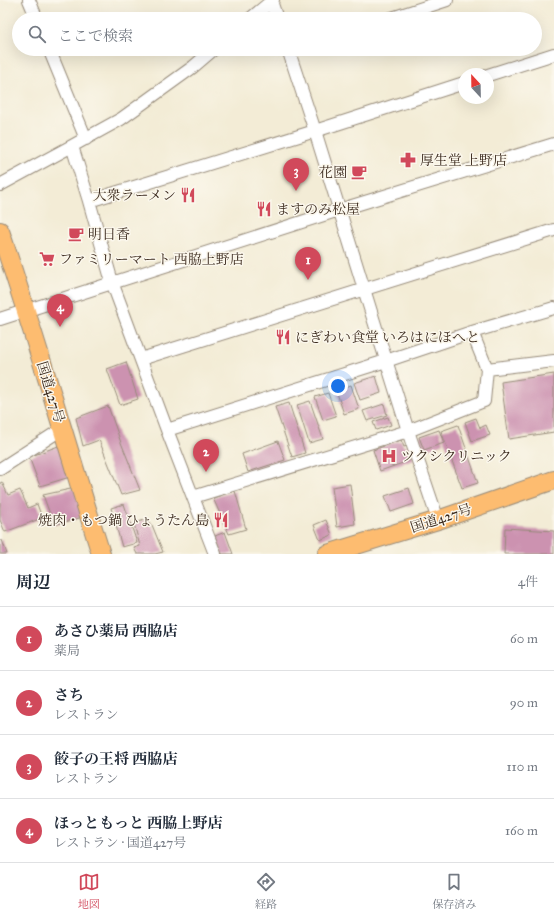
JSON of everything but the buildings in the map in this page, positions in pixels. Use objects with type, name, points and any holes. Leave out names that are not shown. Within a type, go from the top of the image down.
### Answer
[{"type":"highway","name":"国道427号","points":[[0,231],[101,554]]},
{"type":"highway","name":"国道427号","points":[[327,554],[438,520],[554,480]]},
{"type":"street","points":[[29,0],[34,12]]},
{"type":"street","points":[[410,12],[447,0]]},
{"type":"street","points":[[259,12],[272,1],[275,12]]},
{"type":"street","points":[[494,73],[554,54]]},
{"type":"street","points":[[52,56],[86,139]]},
{"type":"street","points":[[0,185],[121,119],[206,56]]},
{"type":"street","points":[[293,56],[386,361],[438,520]]},
{"type":"street","points":[[89,201],[458,85]]},
{"type":"street","points":[[0,319],[339,210],[554,144]]},
{"type":"street","points":[[72,146],[112,282],[215,554]]},
{"type":"street","points":[[141,359],[554,230]]},
{"type":"street","points":[[167,430],[386,361],[472,332],[554,308]]},
{"type":"street","points":[[193,497],[408,431],[484,401],[487,369],[472,332]]},
{"type":"street","points":[[487,369],[554,361]]},
{"type":"street","points":[[0,470],[62,429]]},
{"type":"place","name":"厚生堂 上野店","points":[[408,160]]},
{"type":"place","name":"花園","points":[[359,172]]},
{"type":"place","name":"餃子の王将 西脇店","points":[[296,191]]},
{"type":"place","name":"大衆ラーメン","points":[[188,195]]},
{"type":"place","name":"ますのみ松屋","points":[[264,209]]},
{"type":"place","name":"明日香","points":[[76,234]]},
{"type":"place","name":"ファミリーマート 西脇上野店","points":[[47,259]]},
{"type":"place","name":"あさひ薬局 西脇店","points":[[308,280]]},
{"type":"place","name":"ほっともっと 西脇上野店","points":[[60,327]]},
{"type":"place","name":"にぎわい食堂 いろはにほへと","points":[[283,337]]},
{"type":"place","name":"ツクシクリニック","points":[[389,456]]},
{"type":"place","name":"さち","points":[[206,472]]},
{"type":"place","name":"焼肉・もつ鍋 ひょうたん島","points":[[221,520]]}]
